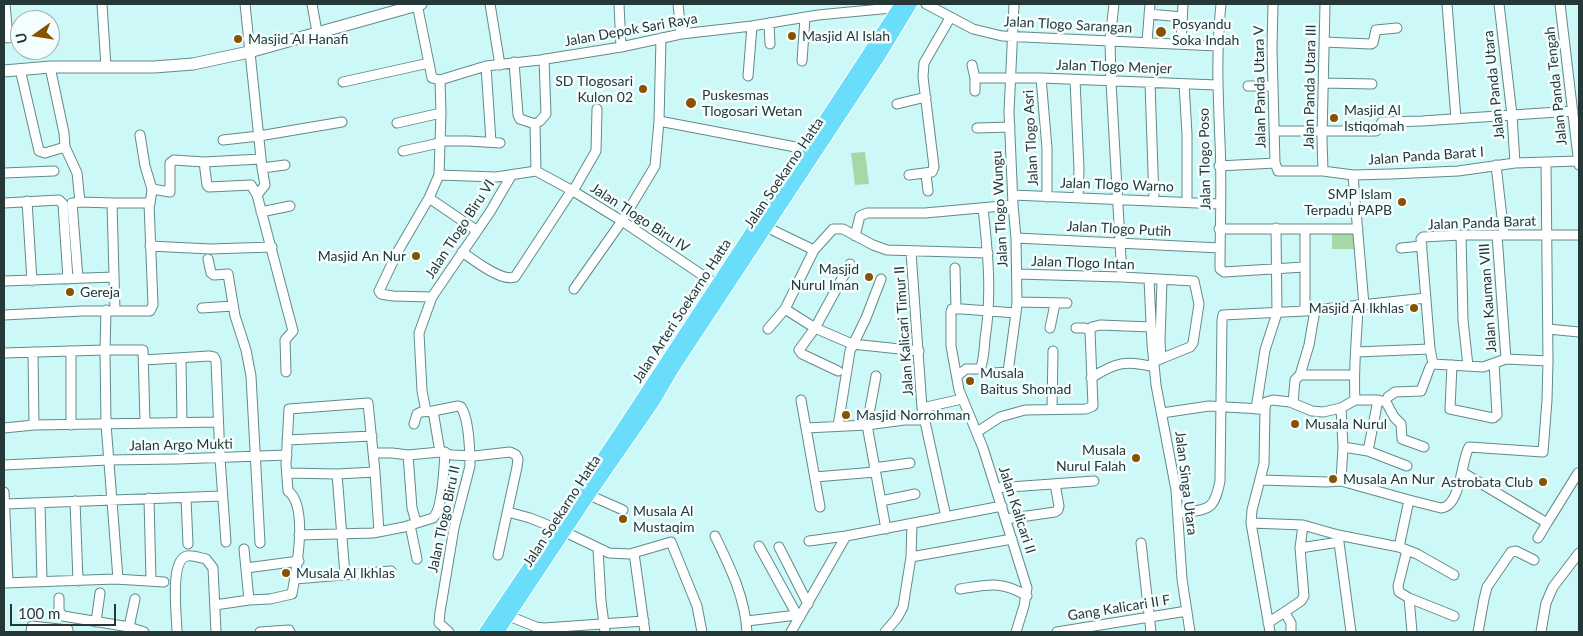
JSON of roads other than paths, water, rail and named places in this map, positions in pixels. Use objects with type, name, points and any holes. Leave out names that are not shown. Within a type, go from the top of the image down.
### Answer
[{"type":"main road","name":"Jalan Arteri Soekarno Hatta","points":[[485,632],[560,530],[621,440],[717,285],[762,225],[806,149],[905,5]]},
{"type":"main road","name":"Jalan Soekarno Hatta","points":[[498,632],[560,530],[589,495],[621,440],[654,400],[762,225],[880,55],[905,5]]},
{"type":"street","points":[[5,4],[8,38]]},
{"type":"street","points":[[102,4],[106,67]]},
{"type":"street","points":[[245,4],[258,136],[265,185],[254,191]]},
{"type":"street","points":[[312,4],[317,32]]},
{"type":"street","points":[[4,71],[50,67],[154,67],[194,64],[249,52],[418,4],[432,78],[440,80],[441,141],[438,175],[429,198],[398,252],[379,291],[381,294],[392,296],[432,297]]},
{"type":"street","points":[[490,4],[500,64]]},
{"type":"street","points":[[619,4],[621,46]]},
{"type":"street","points":[[678,4],[681,34]]},
{"type":"street","name":"Jalan Tlogo Sarangan","points":[[926,4],[973,30],[1012,37],[1217,46]]},
{"type":"street","name":"Jalan Tlogo Wungu","points":[[994,373],[1006,374],[1008,372],[1017,302],[1016,238],[1009,112],[1014,4]]},
{"type":"street","points":[[1114,4],[1110,40],[1111,82],[1122,277]]},
{"type":"street","points":[[1148,42],[1150,4]]},
{"type":"street","points":[[1181,44],[1183,4]]},
{"type":"street","name":"Jalan Tlogo Poso","points":[[1221,4],[1217,46],[1221,271],[1241,272],[1276,269]]},
{"type":"street","name":"Jalan Panda Utara V","points":[[1273,4],[1272,86],[1276,166]]},
{"type":"street","name":"Jalan Panda Utara III","points":[[1323,171],[1325,4]]},
{"type":"street","points":[[1447,4],[1456,119]]},
{"type":"street","name":"Jalan Panda Utara","points":[[1499,4],[1516,163]]},
{"type":"street","name":"Jalan Panda Tengah","points":[[1560,4],[1572,111],[1578,145],[1578,163]]},
{"type":"street","name":"Jalan Depok Sari Raya","points":[[440,80],[486,66],[544,59],[681,34],[905,5]]},
{"type":"street","points":[[1150,14],[1182,17]]},
{"type":"street","points":[[802,61],[805,18]]},
{"type":"street","points":[[909,175],[926,174],[932,172],[934,167],[923,76],[924,63],[950,18]]},
{"type":"street","points":[[769,24],[770,44]]},
{"type":"street","points":[[748,76],[752,26]]},
{"type":"street","points":[[1324,42],[1372,44],[1376,30],[1397,28]]},
{"type":"street","points":[[574,289],[622,221],[655,166],[659,121],[661,38]]},
{"type":"street","points":[[514,62],[518,115],[520,119],[535,124],[546,114],[544,59]]},
{"type":"street","points":[[343,82],[428,63]]},
{"type":"street","points":[[972,65],[975,91]]},
{"type":"street","points":[[486,66],[490,142]]},
{"type":"street","points":[[50,67],[64,133],[64,147],[77,173],[72,203],[73,279]]},
{"type":"street","points":[[20,69],[39,151],[44,152],[64,147]]},
{"type":"street","name":"Jalan Tlogo Menjer","points":[[975,78],[1041,78],[1217,86]]},
{"type":"street","name":"Jalan Tlogo Asri","points":[[1041,78],[1047,148],[1047,197]]},
{"type":"street","points":[[1075,80],[1079,169],[1078,198]]},
{"type":"street","points":[[1150,83],[1154,201]]},
{"type":"street","points":[[1184,84],[1187,134],[1187,201]]},
{"type":"street","points":[[1324,84],[1372,84]]},
{"type":"street","points":[[1248,86],[1272,86]]},
{"type":"street","points":[[897,104],[926,97]]},
{"type":"street","name":"Jalan Tlogo Biru IV","points":[[573,191],[596,151],[597,109]]},
{"type":"street","points":[[1274,131],[1376,131],[1382,122],[1572,111]]},
{"type":"street","points":[[397,124],[441,113]]},
{"type":"street","points":[[659,121],[806,149]]},
{"type":"street","points":[[223,140],[342,122]]},
{"type":"street","points":[[438,175],[496,177],[536,171],[535,124]]},
{"type":"street","points":[[977,128],[1010,127]]},
{"type":"street","points":[[4,316],[111,310],[148,311],[151,309],[150,204],[152,189],[145,166],[140,135]]},
{"type":"street","points":[[403,151],[441,141],[500,143]]},
{"type":"street","points":[[152,189],[170,192],[170,163],[174,160],[285,165]]},
{"type":"street","points":[[204,162],[207,185],[209,187],[249,184],[254,191],[272,248],[293,331],[284,342],[286,372]]},
{"type":"street","name":"Jalan Panda Barat I","points":[[1220,166],[1276,166],[1283,172],[1323,171],[1353,175],[1458,171],[1516,163],[1578,163]]},
{"type":"street","points":[[1261,480],[1341,481],[1444,508],[1453,500],[1470,446],[1542,452],[1547,400],[1548,361],[1546,163]]},
{"type":"street","name":"Jalan Kauman VIII","points":[[1496,165],[1506,359]]},
{"type":"street","points":[[4,172],[54,171]]},
{"type":"street","name":"Jalan Tlogo Biru IV","points":[[536,171],[622,221],[717,285]]},
{"type":"street","points":[[926,174],[928,191]]},
{"type":"street","points":[[1353,175],[1358,229],[1361,305],[1353,376],[1355,400]]},
{"type":"street","name":"Jalan Tlogo Biru VI","points":[[413,524],[436,515],[442,494],[442,452],[430,411],[422,392],[419,333],[432,297],[512,176]]},
{"type":"street","points":[[462,252],[485,268],[508,279],[515,277],[573,191]]},
{"type":"street","name":"Jalan Tlogo Warno","points":[[855,236],[860,216],[863,214],[925,213],[983,208],[1013,200],[1047,197],[1187,201],[1220,204]]},
{"type":"street","points":[[429,198],[476,230]]},
{"type":"street","points":[[4,203],[60,200],[72,203],[150,204]]},
{"type":"street","points":[[27,201],[32,281]]},
{"type":"street","points":[[112,203],[114,276],[105,350],[106,424],[118,579]]},
{"type":"street","points":[[261,212],[290,206]]},
{"type":"street","points":[[956,376],[966,369],[981,368],[989,311],[988,253],[983,208]]},
{"type":"street","points":[[762,225],[814,250]]},
{"type":"street","points":[[1219,228],[1358,229]]},
{"type":"street","points":[[1269,628],[1251,523],[1252,510],[1264,464],[1259,405],[1265,350],[1277,313],[1276,228]]},
{"type":"street","points":[[768,329],[785,309],[814,250],[833,229],[843,229],[873,245],[887,250],[988,253]]},
{"type":"street","points":[[1305,229],[1305,311]]},
{"type":"street","points":[[1461,235],[1463,320],[1468,366]]},
{"type":"street","name":"Jalan Panda Barat","points":[[1433,364],[1430,349],[1421,239],[1427,236],[1461,235],[1579,235]]},
{"type":"street","name":"Jalan Tlogo Putih","points":[[1016,238],[1220,248]]},
{"type":"street","points":[[150,246],[210,249],[272,248]]},
{"type":"street","points":[[1401,248],[1422,246]]},
{"type":"street","name":"Jalan Kalicari Timur II","points":[[912,252],[922,408],[946,517]]},
{"type":"street","points":[[208,259],[211,273],[216,275],[228,274],[233,306],[249,360],[253,398],[260,544]]},
{"type":"street","points":[[838,371],[800,353],[800,350],[815,328],[850,264]]},
{"type":"street","points":[[1276,269],[1304,267]]},
{"type":"street","points":[[955,268],[956,309],[1016,313]]},
{"type":"street","name":"Jalan Tlogo Intan","points":[[1017,274],[1122,277],[1194,282],[1198,304],[1193,344],[1156,363]]},
{"type":"street","points":[[4,281],[114,276]]},
{"type":"street","points":[[838,426],[852,344],[866,318],[881,279]]},
{"type":"street","points":[[1149,279],[1151,327],[1156,363]]},
{"type":"street","points":[[1156,363],[1160,341],[1162,280]]},
{"type":"street","points":[[1181,513],[1207,509],[1217,498],[1220,481],[1222,317],[1226,314],[1305,311],[1426,298]]},
{"type":"street","points":[[1017,302],[1067,304]]},
{"type":"street","points":[[1050,328],[1055,304]]},
{"type":"street","points":[[202,308],[233,306]]},
{"type":"street","points":[[785,309],[815,328],[852,344],[919,352]]},
{"type":"street","name":"Jalan Kalicari II","points":[[956,309],[952,309],[951,312],[951,346],[956,376],[962,399],[996,488],[1027,589]]},
{"type":"street","points":[[1293,403],[1295,380],[1300,375],[1309,345],[1315,310]]},
{"type":"street","points":[[1090,330],[1092,327],[1100,325],[1151,327]]},
{"type":"street","points":[[1076,328],[1090,330]]},
{"type":"street","points":[[1548,329],[1579,332]]},
{"type":"street","points":[[976,432],[1000,417],[1025,410],[1086,409],[1093,406],[1090,330]]},
{"type":"street","points":[[1356,352],[1430,349]]},
{"type":"street","points":[[4,353],[141,350],[144,353],[145,422]]},
{"type":"street","points":[[1052,409],[1053,350]]},
{"type":"street","points":[[71,351],[71,425]]},
{"type":"street","points":[[33,352],[34,425]]},
{"type":"street","points":[[144,360],[214,357],[217,368],[218,422],[226,542]]},
{"type":"street","points":[[181,359],[182,422]]},
{"type":"street","points":[[1388,397],[1395,392],[1421,391],[1429,368],[1433,364],[1483,367],[1506,359],[1548,361]]},
{"type":"street","points":[[1091,378],[1111,367],[1124,363],[1156,363]]},
{"type":"street","name":"Jalan Singa Utara","points":[[1156,363],[1156,386],[1176,490],[1181,575],[1190,632]]},
{"type":"street","points":[[1452,365],[1449,408],[1451,410],[1493,418],[1497,416],[1494,363]]},
{"type":"street","points":[[1300,375],[1353,376]]},
{"type":"street","points":[[876,376],[866,425],[886,529]]},
{"type":"street","points":[[922,408],[962,399]]},
{"type":"street","points":[[1162,413],[1209,406],[1221,399],[1259,405],[1273,400],[1293,403],[1312,411],[1323,412],[1341,408],[1355,400],[1378,400],[1386,402],[1394,417],[1401,424],[1402,439],[1424,447]]},
{"type":"street","points":[[801,400],[820,507]]},
{"type":"street","points":[[1368,451],[1378,400]]},
{"type":"street","points":[[214,605],[270,599],[292,594],[299,560],[299,535],[297,503],[294,496],[288,491],[289,409],[368,403],[374,453],[379,532]]},
{"type":"street","name":"Jalan Tlogo Biru II","points":[[430,411],[461,407],[464,414],[470,456],[470,466],[454,528],[440,612],[439,623],[449,632]]},
{"type":"street","points":[[1341,408],[1341,481]]},
{"type":"street","points":[[414,424],[417,414],[430,411]]},
{"type":"street","points":[[806,428],[925,420]]},
{"type":"street","points":[[4,428],[34,425],[218,422]]},
{"type":"street","points":[[288,440],[372,436]]},
{"type":"street","points":[[1342,446],[1368,451],[1408,466]]},
{"type":"street","points":[[374,453],[408,455],[442,452],[452,455],[470,456],[510,452],[516,454],[518,459],[517,467],[498,555]]},
{"type":"street","name":"Jalan Argo Mukti","points":[[4,465],[287,455]]},
{"type":"street","points":[[408,455],[417,559]]},
{"type":"street","points":[[815,477],[875,470],[910,462]]},
{"type":"street","points":[[287,473],[337,474],[375,472]]},
{"type":"street","points":[[1462,472],[1547,523]]},
{"type":"street","points":[[1538,538],[1578,473]]},
{"type":"street","points":[[337,474],[345,575]]},
{"type":"street","points":[[996,488],[1094,481]]},
{"type":"street","points":[[1006,519],[1056,512],[1059,506],[1055,484]]},
{"type":"street","points":[[4,492],[6,583],[118,579],[164,582]]},
{"type":"street","points":[[881,501],[915,494]]},
{"type":"street","points":[[589,495],[623,510]]},
{"type":"street","points":[[5,504],[222,496]]},
{"type":"street","points":[[148,498],[151,581]]},
{"type":"street","points":[[186,498],[188,544]]},
{"type":"street","points":[[1409,500],[1398,590],[1409,598],[1454,616]]},
{"type":"street","points":[[74,501],[78,581]]},
{"type":"street","points":[[40,502],[42,582]]},
{"type":"street","points":[[810,541],[886,529],[1002,506]]},
{"type":"street","points":[[508,512],[530,518],[560,530],[609,553],[634,553],[671,542],[697,606],[702,632]]},
{"type":"street","points":[[1251,523],[1303,525],[1339,538],[1403,549],[1426,559],[1454,575]]},
{"type":"street","points":[[299,535],[379,532],[413,524]]},
{"type":"street","points":[[898,632],[887,630],[902,607],[911,557],[912,524]]},
{"type":"street","points":[[1269,628],[1301,601],[1304,596],[1300,548],[1303,525]]},
{"type":"street","points":[[715,536],[738,586],[747,621],[747,632]]},
{"type":"street","points":[[791,632],[798,616],[808,604],[846,536]]},
{"type":"street","points":[[1300,548],[1339,538]]},
{"type":"street","points":[[1339,538],[1351,632]]},
{"type":"street","points":[[911,557],[1012,539]]},
{"type":"street","points":[[1141,543],[1151,632]]},
{"type":"street","points":[[759,546],[798,616]]},
{"type":"street","points":[[779,547],[808,604]]},
{"type":"street","points":[[244,549],[249,600]]},
{"type":"street","points":[[598,549],[605,632]]},
{"type":"street","points":[[1478,632],[1488,587],[1511,552],[1516,551],[1534,560]]},
{"type":"street","points":[[634,553],[645,632]]},
{"type":"street","points":[[1541,632],[1546,604],[1553,587],[1576,563],[1579,553]]},
{"type":"street","points":[[177,632],[175,582],[177,565],[182,558],[187,556],[206,560],[213,568],[216,632]]},
{"type":"street","points":[[246,568],[299,560]]},
{"type":"street","points":[[295,578],[391,572]]},
{"type":"street","points":[[960,589],[1001,584],[1017,590],[1027,589],[1016,632]]},
{"type":"street","points":[[96,622],[100,593]]},
{"type":"street","points":[[59,598],[59,611],[63,616],[129,627],[144,632]]},
{"type":"street","points":[[1409,598],[1412,632]]},
{"type":"street","points":[[129,627],[135,600]]},
{"type":"street","name":"Gang Kalicari II F","points":[[1057,632],[1186,611]]},
{"type":"street","points":[[1285,613],[1291,623],[1292,632]]},
{"type":"street","points":[[509,616],[536,626],[561,629],[605,622],[644,621]]},
{"type":"street","points":[[747,621],[798,616]]},
{"type":"street","points":[[31,632],[32,626],[68,631]]},
{"type":"street","points":[[260,632],[289,630],[290,632]]},
{"type":"place","name":"Posyandu Soka Indah","points":[[1161,32]]},
{"type":"place","name":"Masjid Al Islah","points":[[792,36]]},
{"type":"place","name":"Masjid Al Hanafi","points":[[238,39]]},
{"type":"place","name":"SD Tlogosari Kulon 02","points":[[643,89]]},
{"type":"place","name":"Puskesmas Tlogosari Wetan","points":[[691,103]]},
{"type":"place","name":"Masjid Al Istiqomah","points":[[1334,118]]},
{"type":"place","name":"SMP Islam Terpadu PAPB","points":[[1402,202]]},
{"type":"place","name":"Masjid An Nur","points":[[416,256]]},
{"type":"place","name":"Masjid Nurul Iman","points":[[869,277]]},
{"type":"place","name":"Gereja","points":[[70,292]]},
{"type":"place","name":"Masjid Al Ikhlas","points":[[1414,308]]},
{"type":"place","name":"Musala Baitus Shomad","points":[[970,381]]},
{"type":"place","name":"Masjid Norrohman","points":[[846,415]]},
{"type":"place","name":"Musala Nurul","points":[[1295,424]]},
{"type":"place","name":"Musala Nurul Falah","points":[[1136,458]]},
{"type":"place","name":"Musala An Nur","points":[[1333,479]]},
{"type":"place","name":"Astrobata Club","points":[[1543,482]]},
{"type":"place","name":"Musala Al Mustaqim","points":[[623,519]]},
{"type":"place","name":"Musala Al Ikhlas","points":[[286,573]]}]
